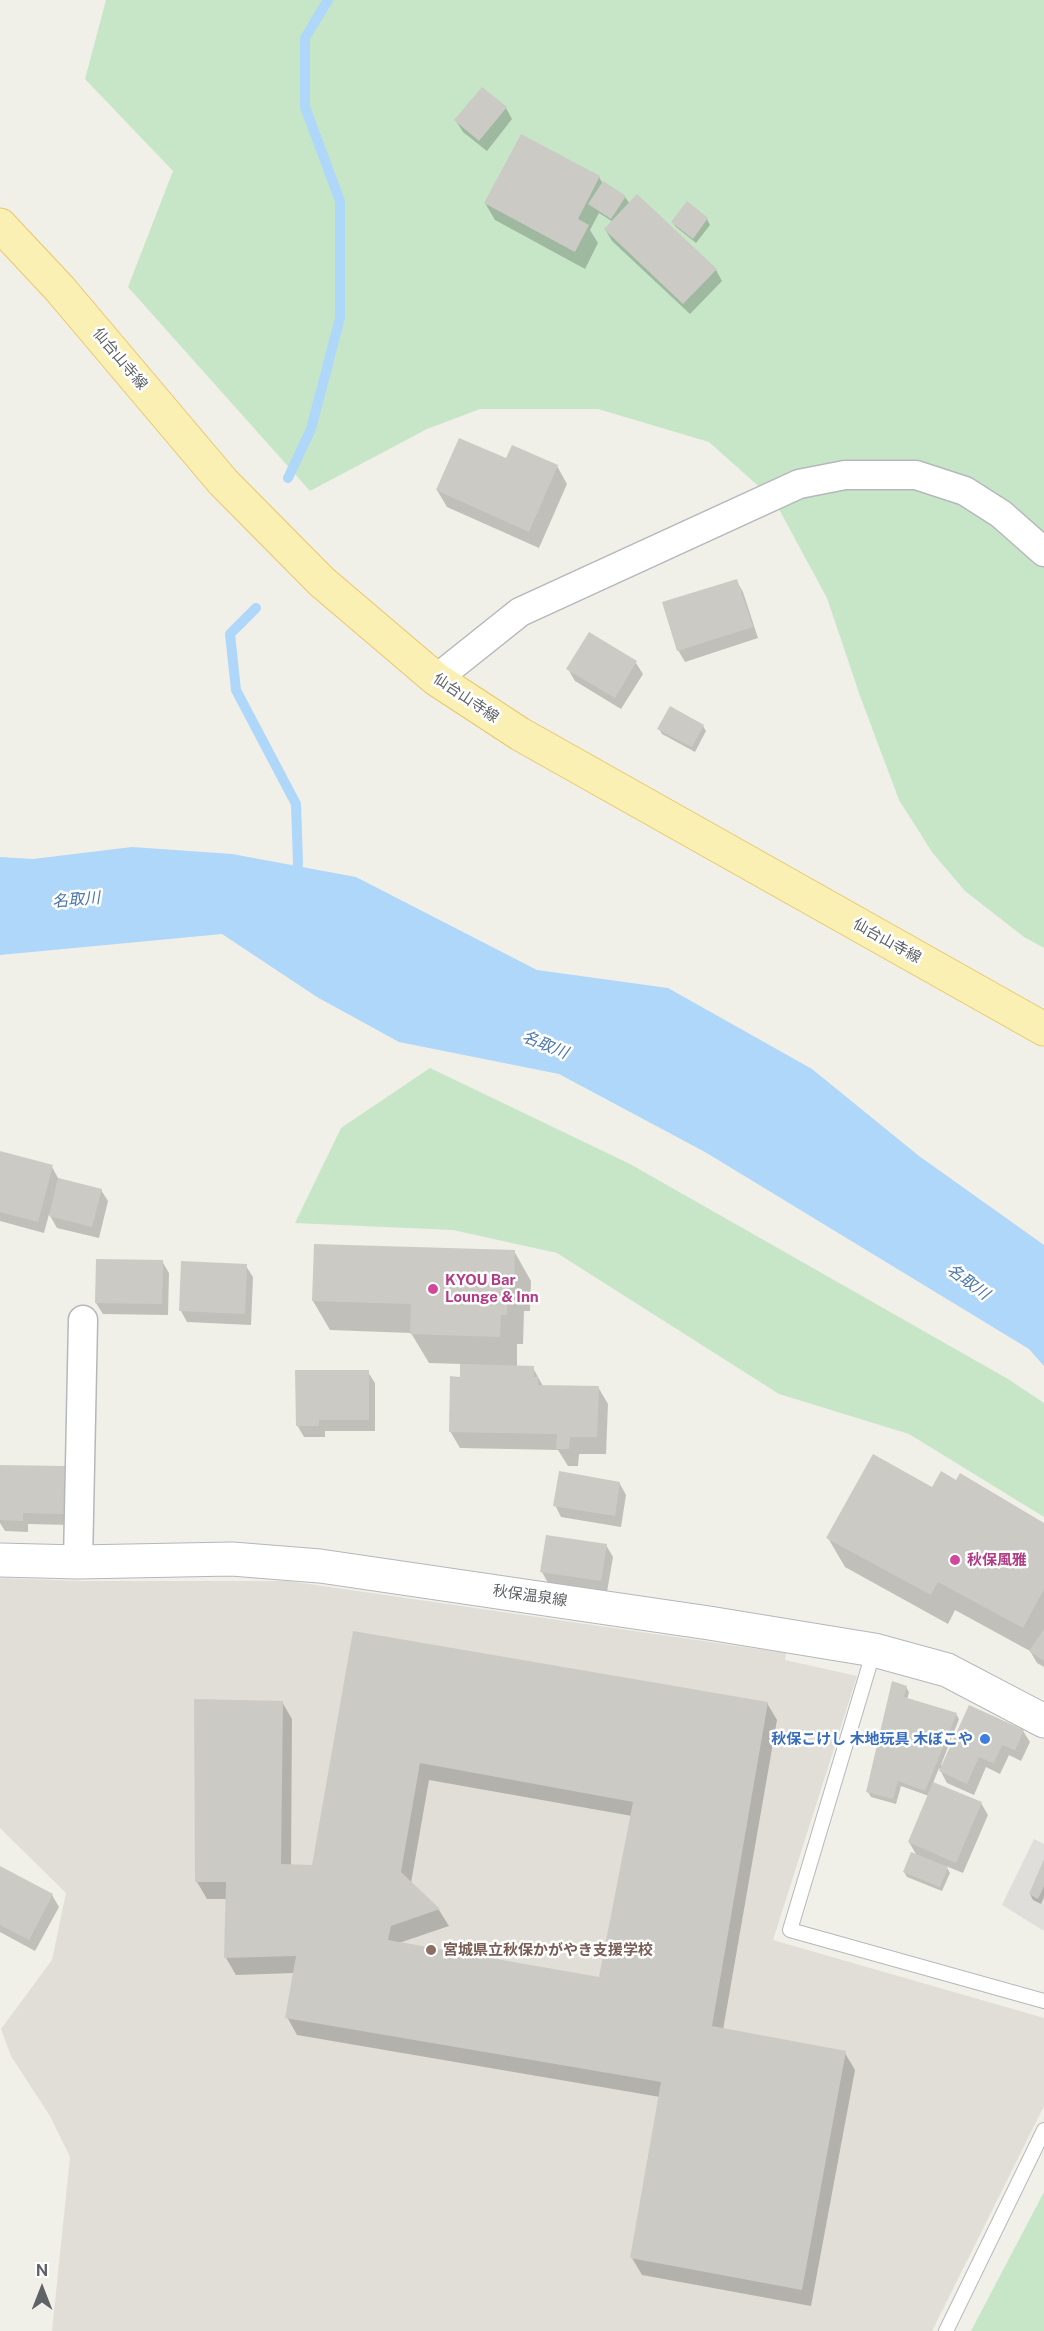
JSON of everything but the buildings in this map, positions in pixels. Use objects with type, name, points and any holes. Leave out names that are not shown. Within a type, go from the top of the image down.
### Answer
[{"type":"main road","name":"仙台山寺線","points":[[0,225],[60,289],[222,482],[322,582],[436,679],[520,734],[1044,1029]]},
{"type":"main road","name":"秋保温泉線","points":[[0,1560],[78,1562],[232,1559],[320,1566],[709,1623],[874,1650],[947,1670],[1044,1721]]},
{"type":"street","points":[[436,679],[520,612],[799,484],[844,475],[916,475],[965,491],[1001,514],[1044,552]]},
{"type":"street","points":[[78,1562],[83,1320]]},
{"type":"lane","points":[[874,1650],[790,1930],[1044,2001]]},
{"type":"lane","points":[[946,2331],[1044,2130]]},
{"type":"shaded area","name":"宮城県立秋保かがやき支援学校","points":[[0,1578],[81,1581],[288,1581],[786,1653],[785,1660],[857,1676],[773,1940],[1044,2018],[1044,2106],[932,2331],[52,2331],[70,2157],[50,2116],[11,2056],[1,2029],[52,1960],[66,1893],[0,1828]]},
{"type":"shaded area","points":[[1034,1839],[1044,1844],[1044,1931],[1002,1905]]},
{"type":"green space","points":[[106,0],[1044,0],[1044,948],[1024,937],[965,891],[932,852],[899,800],[860,696],[827,598],[774,500],[709,442],[598,409],[480,409],[427,429],[310,491],[128,287],[173,171],[85,79]]},
{"type":"green space","points":[[430,1068],[630,1164],[1008,1379],[1044,1403],[1044,1517],[909,1434],[779,1394],[557,1253],[453,1230],[295,1223],[341,1128]]},
{"type":"green space","points":[[1044,2192],[1044,2331],[971,2331]]},
{"type":"water","name":"名取川","points":[[132,847],[232,854],[356,877],[537,970],[668,988],[812,1069],[919,1156],[1044,1245],[1044,1366],[1029,1349],[705,1152],[559,1074],[399,1042],[317,997],[222,934],[0,955],[0,857],[33,859]]},
{"type":"waterway","points":[[288,478],[311,429],[340,318],[340,201],[305,107],[305,38],[328,0]]},
{"type":"waterway","points":[[256,608],[230,634],[236,690],[296,804],[298,863],[296,879]]},
{"type":"place","name":"KYOU Bar Lounge & Inn","points":[[433,1289]]},
{"type":"place","name":"秋保風雅","points":[[955,1560]]},
{"type":"place","name":"秋保こけし 木地玩具 木ぼこや","points":[[985,1739]]},
{"type":"place","name":"宮城県立秋保かがやき支援学校","points":[[431,1950]]}]
